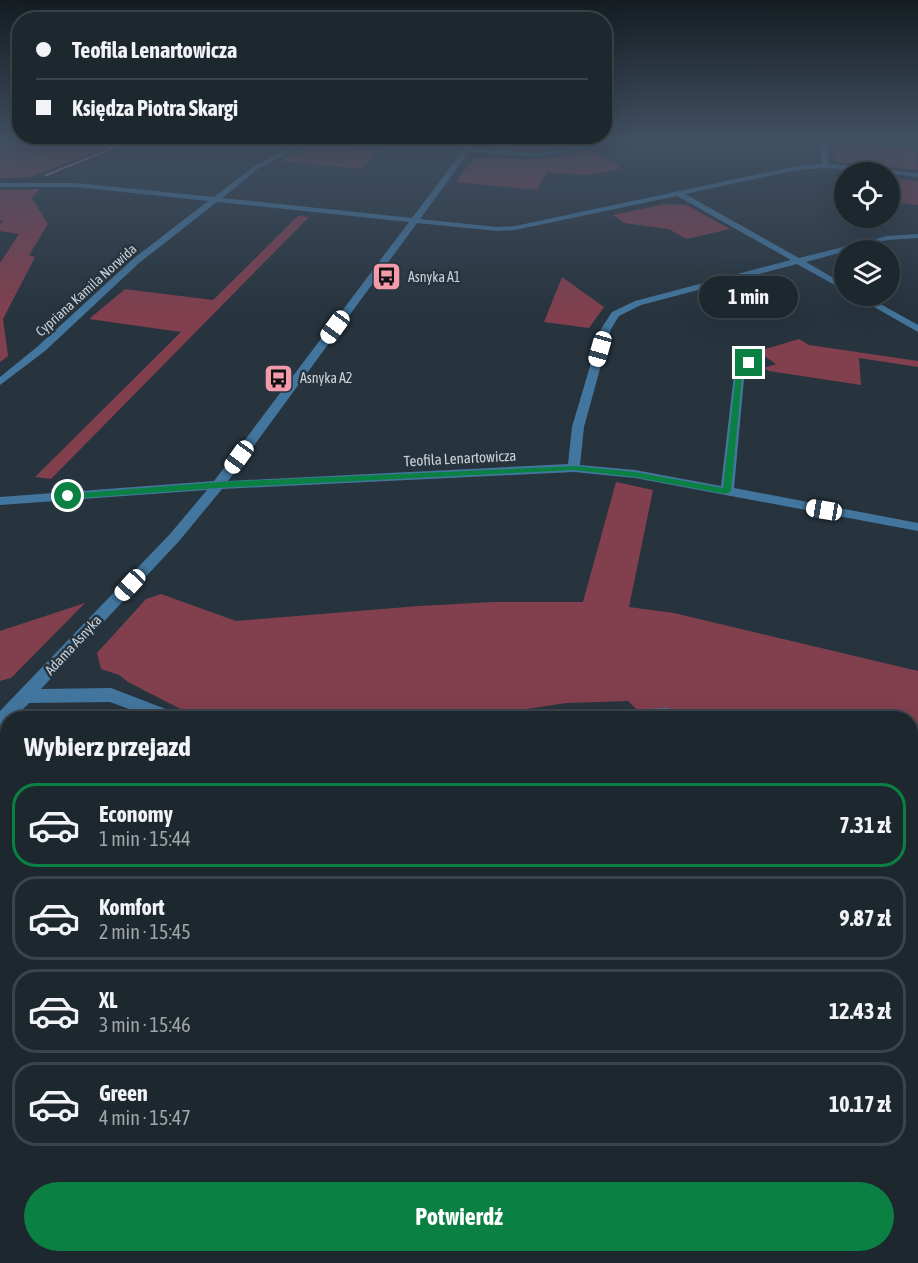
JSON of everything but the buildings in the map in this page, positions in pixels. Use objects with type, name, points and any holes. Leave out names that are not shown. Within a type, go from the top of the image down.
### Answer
[{"type":"street","points":[[196,198],[478,228],[515,228],[655,198]]},
{"type":"street","name":"Cypriana Kamila Norwida","points":[[0,382],[41,349],[136,261],[218,198]]},
{"type":"street","name":"Adama Asnyka","points":[[11,711],[175,537],[218,485],[430,198]]},
{"type":"street","points":[[687,198],[834,281]]},
{"type":"street","points":[[574,468],[578,427],[606,329],[615,314],[638,303],[887,238],[918,236]]},
{"type":"street","points":[[878,306],[918,329]]},
{"type":"street","points":[[726,491],[740,366],[749,363]]},
{"type":"street","name":"Teofila Lenartowicza","points":[[0,501],[218,485],[574,468],[635,474],[918,527]]},
{"type":"street","points":[[25,696],[111,695],[152,711]]},
{"type":"shaded area","points":[[0,198],[32,198],[48,224],[29,255],[35,257],[3,319],[8,356],[0,362],[0,263],[19,234],[0,231],[0,224],[3,221],[0,220]]},
{"type":"shaded area","points":[[900,198],[918,198],[918,205],[900,203]]},
{"type":"shaded area","points":[[665,204],[687,205],[730,229],[686,239],[669,229],[624,223],[613,215]]},
{"type":"shaded area","points":[[298,216],[309,217],[51,479],[35,477],[181,332],[89,319],[125,289],[213,300]]},
{"type":"shaded area","points":[[562,277],[604,307],[589,328],[544,322]]},
{"type":"shaded area","points":[[799,339],[809,345],[918,361],[918,367],[859,358],[861,385],[769,371],[764,368],[776,364],[763,355],[750,358],[745,355]]},
{"type":"shaded area","points":[[616,482],[653,490],[629,607],[674,613],[918,671],[918,711],[638,711],[628,701],[566,703],[514,711],[184,711],[119,675],[101,669],[97,653],[146,599],[161,594],[236,621],[419,606],[493,602],[583,602]]},
{"type":"shaded area","points":[[85,603],[11,678],[0,681],[0,631]]},
{"type":"place","name":"Asnyka A1","points":[[387,277]]},
{"type":"place","name":"Asnyka A2","points":[[279,378]]},
{"type":"route","points":[[68,496],[218,485],[574,468],[635,474],[726,491],[740,366],[749,363]]}]
